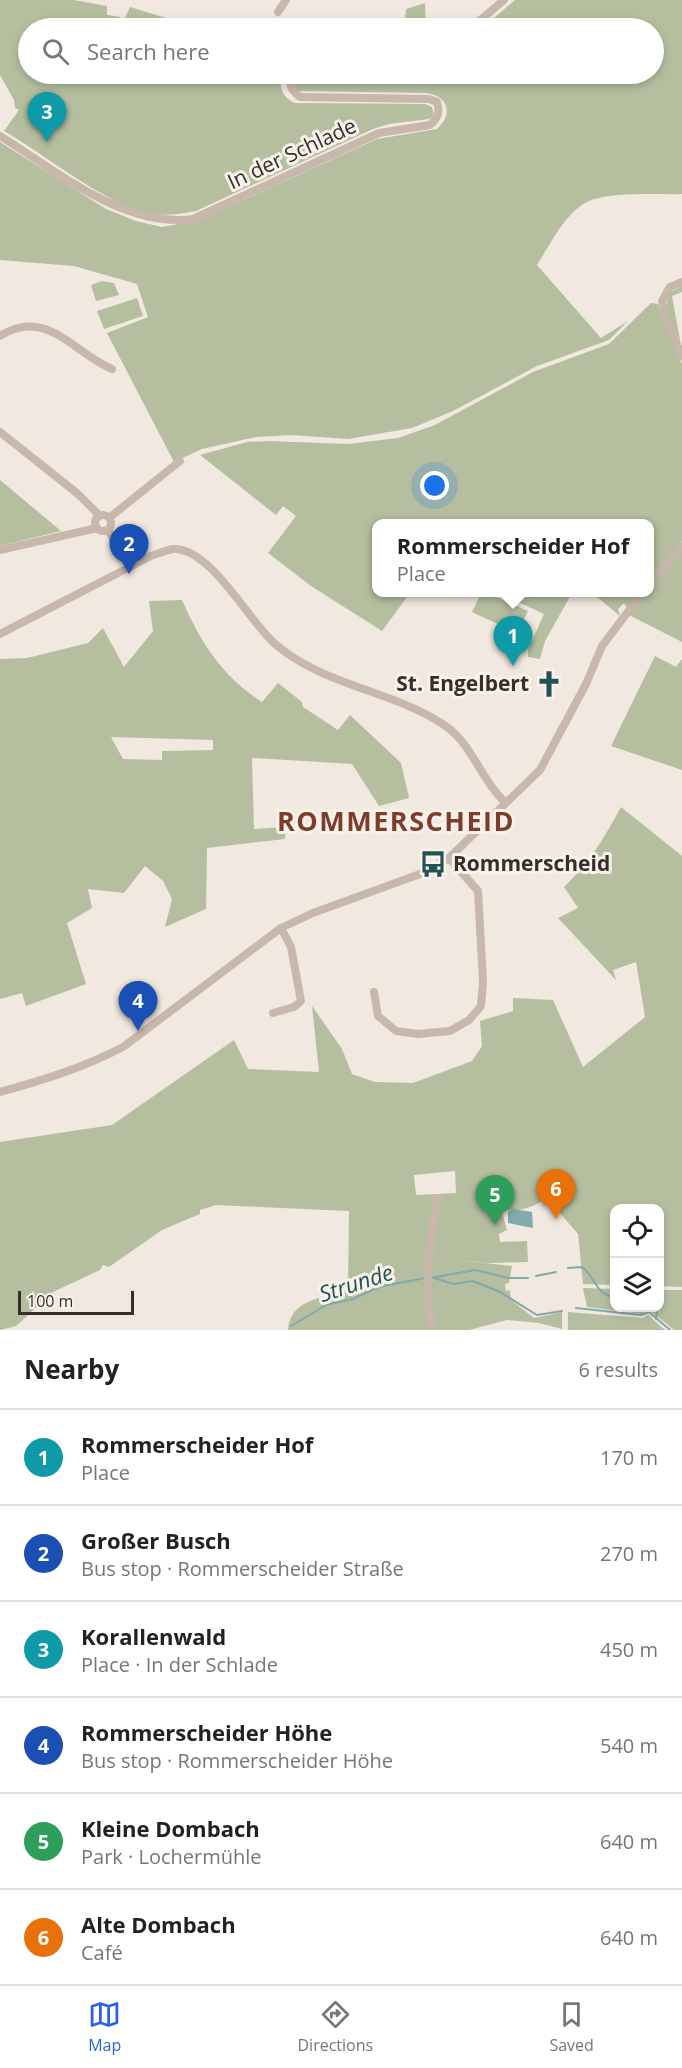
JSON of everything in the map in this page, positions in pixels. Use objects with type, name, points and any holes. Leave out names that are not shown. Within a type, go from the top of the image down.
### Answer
[{"type":"street","points":[[278,12],[286,0]]},
{"type":"street","points":[[483,18],[504,0]]},
{"type":"street","name":"In der Schlade","points":[[0,136],[106,201],[135,214],[176,221],[193,219],[379,133],[430,125],[437,120],[440,110],[437,102],[429,99],[300,97],[292,91],[290,84]]},
{"type":"street","points":[[682,282],[670,287],[662,301],[666,320],[682,356]]},
{"type":"street","points":[[0,336],[16,329],[46,328],[76,345],[100,364],[112,369]]},
{"type":"street","points":[[0,432],[78,494],[99,516],[109,518]]},
{"type":"street","points":[[109,518],[180,460]]},
{"type":"street","points":[[96,528],[95,521],[99,516]]},
{"type":"street","points":[[108,530],[111,522],[109,518]]},
{"type":"street","points":[[0,550],[96,528],[108,530],[130,567]]},
{"type":"street","points":[[654,580],[682,546]]},
{"type":"street","points":[[0,634],[151,556],[173,549],[190,552],[206,562],[259,629],[298,662],[328,677],[393,701],[445,726],[462,740],[493,791],[505,802]]},
{"type":"street","points":[[0,1092],[69,1073],[123,1047],[281,928],[313,913],[420,874],[449,858],[505,802],[521,792],[540,770],[586,684],[602,646],[639,597]]},
{"type":"street","points":[[374,992],[378,1016],[396,1031],[418,1034],[450,1031],[469,1020],[481,1006],[482,952],[478,891],[449,858]]},
{"type":"street","points":[[273,1013],[294,1007],[301,1001],[291,947],[281,928]]},
{"type":"street","points":[[433,1330],[427,1283],[427,1260],[437,1198]]},
{"type":"green space","points":[[0,0],[74,0],[107,6],[107,15],[120,18],[18,18],[18,84],[281,84],[284,95],[295,103],[425,104],[432,107],[434,116],[429,119],[389,124],[373,129],[196,211],[150,214],[116,201],[96,190],[4,131],[19,110],[15,108],[14,100],[0,75]]},
{"type":"green space","points":[[515,0],[682,0],[682,194],[619,195],[594,199],[585,203],[570,215],[537,265],[601,338],[628,321],[609,340],[537,366],[453,411],[412,428],[348,439],[292,435],[256,437],[202,449],[174,462],[107,333],[148,317],[137,284],[74,266],[0,260],[0,142],[106,209],[136,221],[162,227],[200,220],[377,139],[437,129],[446,117],[444,101],[426,93],[296,91],[294,84],[664,84],[664,18],[494,18]]},
{"type":"green space","points":[[425,3],[426,18],[405,18],[406,9]]},
{"type":"green space","points":[[130,7],[166,18],[125,18]]},
{"type":"green space","points":[[102,281],[114,283],[119,295],[96,301],[91,285]]},
{"type":"green space","points":[[682,286],[682,292],[672,296],[682,351],[670,322],[667,300],[669,293]]},
{"type":"green space","points":[[137,298],[143,316],[104,329],[97,311]]},
{"type":"green space","points":[[651,303],[658,304],[682,364],[682,541],[654,577],[654,519],[372,519],[372,597],[407,597],[382,631],[311,586],[268,553],[296,516],[283,506],[276,515],[200,455],[247,442],[348,444],[398,438],[435,425],[533,372],[609,344]]},
{"type":"green space","points":[[0,480],[61,531],[0,546]]},
{"type":"green space","points":[[682,546],[682,642],[629,615],[643,597],[654,597],[654,584]]},
{"type":"green space","points":[[479,597],[496,597],[528,611],[517,633],[472,612]]},
{"type":"green space","points":[[508,597],[570,597],[545,641],[540,659],[528,657],[528,650],[544,614]]},
{"type":"green space","points":[[597,597],[637,597],[627,608],[624,603],[618,609],[620,616]]},
{"type":"green space","points":[[182,600],[205,644],[224,670],[262,702],[278,683],[302,702],[303,707],[338,730],[350,715],[401,763],[409,798],[379,806],[352,764],[252,758],[254,829],[286,827],[285,839],[207,848],[206,909],[165,927],[172,899],[163,881],[145,866],[124,893],[88,889],[92,908],[67,923],[86,984],[26,1006],[22,993],[0,999],[0,659],[27,658],[88,643],[103,628],[124,667],[153,631],[149,601]],"holes":[[[111,737],[213,740],[213,750],[162,751],[162,760],[123,759]]]},
{"type":"green space","points":[[655,656],[676,667],[682,659],[682,770],[611,746]]},
{"type":"green space","points":[[621,807],[682,856],[682,1287],[664,1286],[664,1204],[610,1204],[610,1285],[583,1284],[578,1234],[546,1197],[525,1209],[501,1209],[507,1230],[499,1234],[500,1242],[527,1241],[528,1262],[487,1263],[438,1258],[512,1266],[509,1283],[505,1284],[506,1291],[510,1290],[511,1300],[534,1318],[562,1312],[562,1329],[539,1323],[507,1320],[469,1330],[288,1330],[290,1320],[301,1306],[309,1301],[348,1290],[349,1211],[216,1205],[200,1210],[200,1214],[162,1230],[109,1267],[103,1265],[100,1270],[53,1292],[16,1326],[0,1330],[0,1142],[112,1125],[234,1040],[248,1069],[319,1072],[312,1006],[342,1049],[352,1074],[375,1082],[413,1083],[472,1061],[482,1046],[480,1021],[513,1011],[513,998],[553,1000],[583,1067],[645,1017],[636,962],[613,970],[616,980],[558,918],[578,908],[564,887],[603,839]],"holes":[[[455,1171],[456,1193],[416,1195],[414,1175]]]},
{"type":"green space","points":[[583,1288],[610,1289],[610,1310],[587,1307]]},
{"type":"green space","points":[[664,1290],[682,1290],[682,1330],[674,1330],[652,1312],[664,1312]]},
{"type":"green space","points":[[568,1312],[643,1318],[648,1315],[665,1330],[568,1330]]},
{"type":"water","points":[[513,1209],[532,1212],[533,1228],[508,1223],[508,1212]]},
{"type":"waterway","name":"Strunde","points":[[568,1268],[582,1267],[598,1288],[610,1296]]},
{"type":"waterway","name":"Strunde","points":[[436,1277],[475,1270],[509,1278],[528,1278]]},
{"type":"waterway","name":"Strunde","points":[[536,1276],[556,1272]]},
{"type":"waterway","name":"Strunde","points":[[431,1277],[453,1284],[473,1281],[500,1292],[537,1315],[562,1311]]},
{"type":"waterway","name":"Strunde","points":[[291,1326],[326,1305],[353,1299],[379,1287],[425,1278]]},
{"type":"waterway","name":"Strunde","points":[[576,1308],[641,1315],[649,1312],[670,1330]]},
{"type":"waterway","name":"Strunde","points":[[656,1319],[657,1312]]},
{"type":"place","name":"Korallenwald","points":[[47,142]]},
{"type":"place","name":"Großer Busch","points":[[129,574]]},
{"type":"place","name":"Rommerscheider Hof","points":[[513,666]]},
{"type":"place","name":"St. Engelbert","points":[[549,684]]},
{"type":"place","name":"Rommerscheid","points":[[433,864]]},
{"type":"place","name":"Rommerscheider Höhe","points":[[138,1031]]},
{"type":"place","name":"Alte Dombach","points":[[556,1219]]},
{"type":"place","name":"Kleine Dombach","points":[[495,1225]]},
{"type":"district","name":"ROMMERSCHEID","points":[[396,822]]}]
